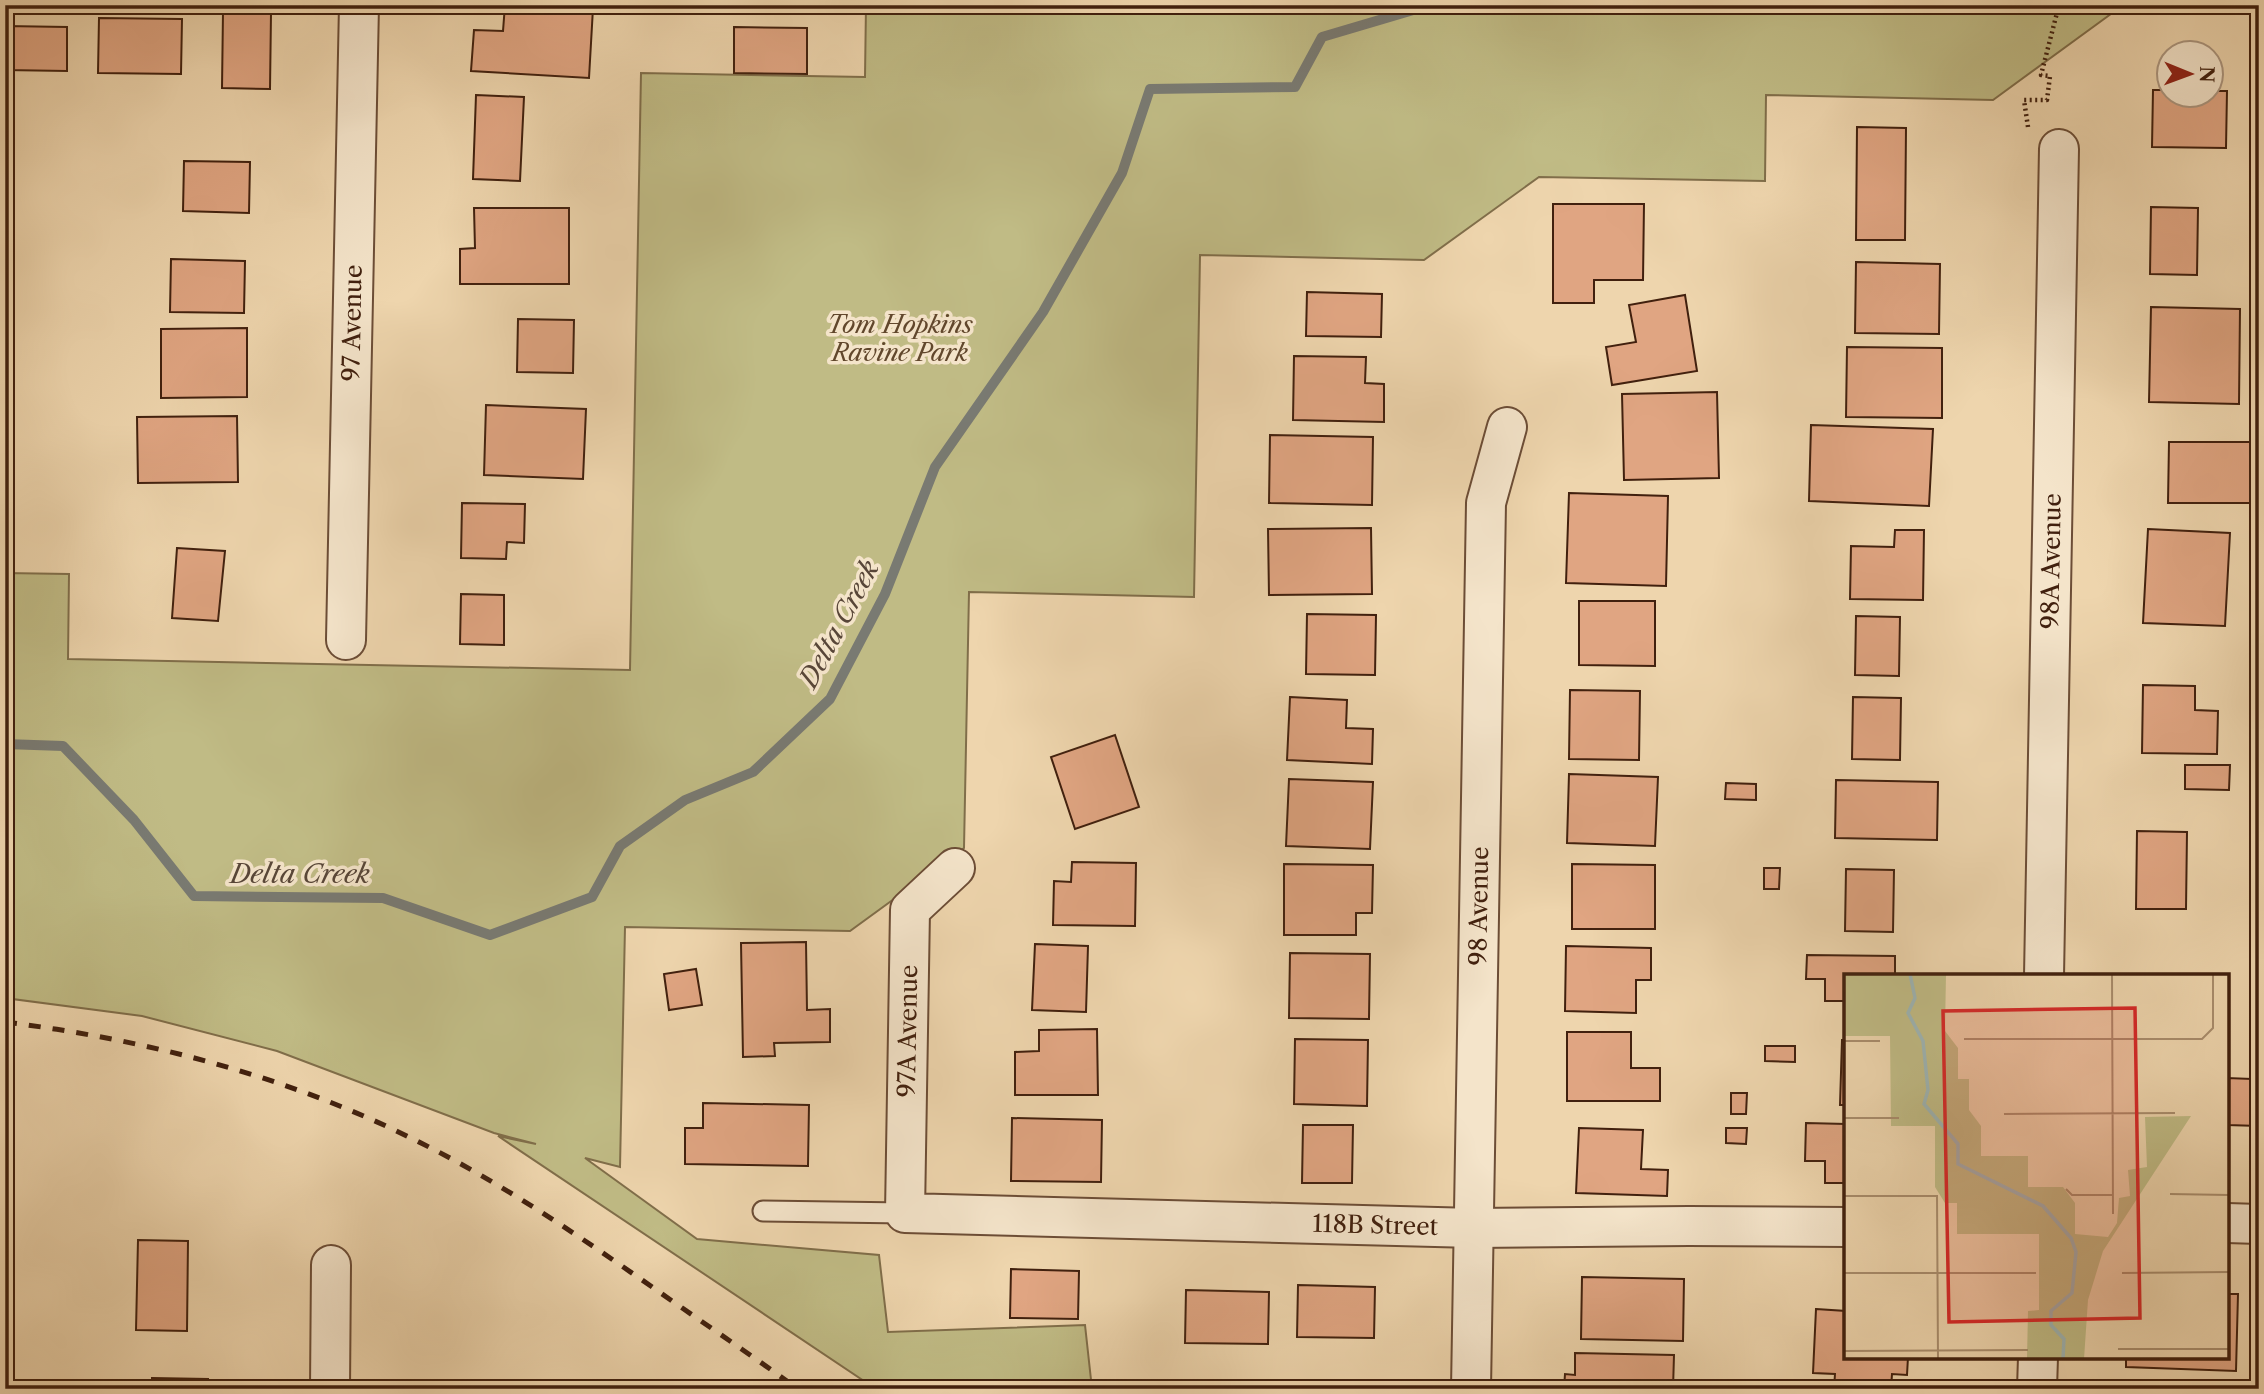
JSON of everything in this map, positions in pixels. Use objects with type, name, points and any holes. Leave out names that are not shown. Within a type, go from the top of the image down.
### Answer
[{"type":"street","name":"97 Avenue","points":[[346,640],[359,5]]},
{"type":"street","name":"98A Avenue","points":[[2044,974],[2059,149]]},
{"type":"street","name":"98 Avenue","points":[[1471,1389],[1486,503],[1507,427]]},
{"type":"street","name":"97A Avenue","points":[[905,1213],[910,910],[956,868]]},
{"type":"street","name":"118B Street","points":[[905,1213],[1474,1228],[1844,1227]]},
{"type":"street","points":[[2229,1223],[2259,1224]]},
{"type":"street","points":[[330,1389],[331,1265]]},
{"type":"street","points":[[2037,1389],[2038,1359]]},
{"type":"lane","points":[[763,1211],[905,1213]]},
{"type":"path","points":[[2027,124],[2024,100],[2047,100],[2050,76],[2040,75],[2060,5]]},
{"type":"green space","name":"Tom Hopkins Ravine Park","points":[[866,5],[2259,5],[2259,14],[2115,11],[1993,100],[1766,95],[1765,181],[1539,177],[1424,260],[1200,255],[1194,597],[969,592],[964,848],[850,931],[625,927],[620,1167],[585,1158],[697,1239],[879,1255],[888,1332],[1085,1325],[1092,1389],[876,1389],[498,1136],[536,1144],[494,1133],[277,1051],[142,1016],[5,998],[5,573],[69,574],[68,659],[630,670],[641,73],[865,77]]},
{"type":"building","points":[[505,5],[593,8],[589,78],[471,71],[474,30],[503,31]]},
{"type":"building","points":[[223,12],[271,13],[270,89],[222,88]]},
{"type":"building","points":[[99,18],[182,19],[181,74],[98,73]]},
{"type":"building","points":[[5,26],[67,27],[67,71],[5,70]]},
{"type":"building","points":[[734,27],[807,28],[807,74],[734,73]]},
{"type":"building","points":[[2153,90],[2156,90],[2156,108],[2226,108],[2227,91],[2226,148],[2152,147]]},
{"type":"building","points":[[476,95],[524,97],[520,181],[473,179]]},
{"type":"building","points":[[1857,127],[1906,128],[1905,240],[1856,240]]},
{"type":"building","points":[[184,161],[250,162],[249,213],[183,211]]},
{"type":"building","points":[[1553,204],[1644,204],[1643,280],[1594,280],[1594,303],[1553,303]]},
{"type":"building","points":[[2151,207],[2198,208],[2197,275],[2150,274]]},
{"type":"building","points":[[474,208],[569,208],[569,284],[460,284],[460,249],[475,248]]},
{"type":"building","points":[[171,259],[245,261],[244,313],[170,312]]},
{"type":"building","points":[[1856,262],[1940,264],[1939,334],[1855,333]]},
{"type":"building","points":[[1307,292],[1382,294],[1381,337],[1306,336]]},
{"type":"building","points":[[1685,295],[1697,371],[1612,385],[1606,347],[1636,342],[1629,305]]},
{"type":"building","points":[[2151,307],[2240,309],[2239,404],[2149,402]]},
{"type":"building","points":[[518,319],[574,320],[573,373],[517,372]]},
{"type":"building","points":[[247,328],[247,397],[161,398],[161,329]]},
{"type":"building","points":[[1847,347],[1942,348],[1942,418],[1846,417]]},
{"type":"building","points":[[1294,356],[1366,357],[1365,383],[1384,384],[1384,422],[1293,420]]},
{"type":"building","points":[[1717,392],[1719,478],[1624,480],[1622,394]]},
{"type":"building","points":[[486,405],[586,409],[583,479],[484,475]]},
{"type":"building","points":[[237,416],[238,482],[138,483],[137,417]]},
{"type":"building","points":[[1811,425],[1933,429],[1929,506],[1809,501]]},
{"type":"building","points":[[1270,435],[1373,437],[1372,505],[1269,503]]},
{"type":"building","points":[[2169,442],[2259,442],[2259,503],[2168,503]]},
{"type":"building","points":[[1569,493],[1668,496],[1666,586],[1566,583]]},
{"type":"building","points":[[462,503],[525,504],[524,543],[507,542],[506,559],[461,558]]},
{"type":"building","points":[[1371,528],[1372,594],[1269,595],[1268,529]]},
{"type":"building","points":[[2148,529],[2230,533],[2225,626],[2143,623]]},
{"type":"building","points":[[1895,530],[1924,530],[1923,600],[1850,599],[1851,546],[1894,547]]},
{"type":"building","points":[[177,548],[225,551],[218,621],[172,618]]},
{"type":"building","points":[[461,594],[504,595],[504,645],[460,644]]},
{"type":"building","points":[[1579,601],[1655,601],[1655,666],[1579,665]]},
{"type":"building","points":[[1307,614],[1376,615],[1375,675],[1306,674]]},
{"type":"building","points":[[1856,616],[1900,617],[1899,676],[1855,675]]},
{"type":"building","points":[[2143,685],[2195,686],[2195,710],[2218,711],[2217,754],[2142,753]]},
{"type":"building","points":[[1570,690],[1640,691],[1639,760],[1569,759]]},
{"type":"building","points":[[1290,697],[1347,700],[1346,728],[1373,729],[1372,764],[1287,760]]},
{"type":"building","points":[[1853,697],[1901,698],[1900,760],[1852,759]]},
{"type":"building","points":[[1115,735],[1139,807],[1075,829],[1051,757]]},
{"type":"building","points":[[2185,765],[2230,765],[2229,790],[2185,789]]},
{"type":"building","points":[[1569,774],[1658,777],[1655,846],[1567,843]]},
{"type":"building","points":[[1289,779],[1373,782],[1370,849],[1286,846]]},
{"type":"building","points":[[1836,780],[1938,782],[1937,840],[1835,838]]},
{"type":"building","points":[[1726,783],[1756,784],[1756,800],[1725,799]]},
{"type":"building","points":[[2137,831],[2187,832],[2186,909],[2136,909]]},
{"type":"building","points":[[1072,862],[1136,863],[1135,926],[1053,925],[1054,881],[1071,882]]},
{"type":"building","points":[[1284,864],[1373,865],[1372,913],[1356,913],[1356,935],[1284,935]]},
{"type":"building","points":[[1572,864],[1655,865],[1655,929],[1572,929]]},
{"type":"building","points":[[1764,868],[1780,868],[1779,889],[1764,889]]},
{"type":"building","points":[[1846,869],[1894,870],[1893,932],[1845,931]]},
{"type":"building","points":[[806,942],[807,1010],[830,1009],[830,1042],[774,1043],[775,1056],[743,1057],[741,943]]},
{"type":"building","points":[[1035,944],[1088,946],[1086,1012],[1032,1010]]},
{"type":"building","points":[[1566,946],[1651,948],[1651,980],[1636,980],[1636,1013],[1565,1011]]},
{"type":"building","points":[[1290,953],[1370,954],[1369,1019],[1289,1018]]},
{"type":"building","points":[[1807,955],[1895,956],[1895,974],[1844,974],[1844,1001],[1825,1001],[1825,979],[1806,979]]},
{"type":"building","points":[[696,969],[702,1005],[669,1010],[664,974]]},
{"type":"building","points":[[1097,1029],[1098,1095],[1015,1095],[1015,1052],[1039,1051],[1039,1030]]},
{"type":"building","points":[[1567,1032],[1631,1032],[1631,1068],[1660,1068],[1660,1101],[1567,1101]]},
{"type":"building","points":[[1295,1039],[1368,1040],[1367,1106],[1294,1104]]},
{"type":"building","points":[[1842,1040],[1844,1040],[1844,1105],[1840,1105]]},
{"type":"building","points":[[1765,1046],[1795,1046],[1795,1062],[1765,1061]]},
{"type":"building","points":[[2252,1056],[2259,1057],[2259,1126],[2229,1125],[2229,1078],[2252,1079]]},
{"type":"building","points":[[1731,1093],[1747,1093],[1746,1114],[1731,1114]]},
{"type":"building","points":[[703,1103],[809,1105],[808,1166],[685,1164],[685,1128],[703,1128]]},
{"type":"building","points":[[1012,1118],[1102,1120],[1101,1182],[1011,1181]]},
{"type":"building","points":[[1806,1123],[1844,1124],[1844,1183],[1825,1183],[1825,1161],[1805,1161]]},
{"type":"building","points":[[1303,1125],[1353,1125],[1352,1183],[1302,1183]]},
{"type":"building","points":[[1579,1128],[1643,1130],[1641,1169],[1668,1170],[1667,1196],[1576,1193]]},
{"type":"building","points":[[1726,1128],[1747,1128],[1746,1144],[1726,1143]]},
{"type":"building","points":[[138,1240],[188,1241],[187,1331],[136,1330]]},
{"type":"building","points":[[5,1241],[9,1241],[13,1326],[5,1326]]},
{"type":"building","points":[[1011,1269],[1079,1271],[1078,1319],[1010,1318]]},
{"type":"building","points":[[1582,1277],[1684,1279],[1683,1341],[1581,1339]]},
{"type":"building","points":[[1298,1285],[1375,1287],[1374,1338],[1297,1337]]},
{"type":"building","points":[[1186,1290],[1269,1292],[1268,1344],[1185,1343]]},
{"type":"building","points":[[2229,1294],[2238,1294],[2236,1371],[2126,1367],[2126,1359],[2229,1359]]},
{"type":"building","points":[[1816,1309],[1844,1311],[1844,1359],[1908,1359],[1907,1375],[1892,1374],[1891,1389],[1834,1389],[1835,1374],[1813,1373]]},
{"type":"building","points":[[1575,1353],[1674,1355],[1673,1389],[1564,1389],[1565,1374],[1575,1375]]},
{"type":"building","points":[[152,1378],[208,1379],[208,1389],[152,1389]]},
{"type":"building","points":[[2139,1382],[2230,1383],[2230,1389],[2139,1389]]},
{"type":"waterway","name":"Delta Creek","points":[[5,744],[63,746],[134,820],[194,896],[383,898],[490,935],[592,897],[620,846],[685,800],[753,772],[830,699],[885,594],[935,467],[1043,312],[1122,173],[1150,89],[1295,87],[1322,37],[1424,5]]},
{"type":"railway","points":[[5,1022],[112,1039],[218,1064],[270,1080],[372,1120],[451,1159],[540,1212],[798,1389]]}]
